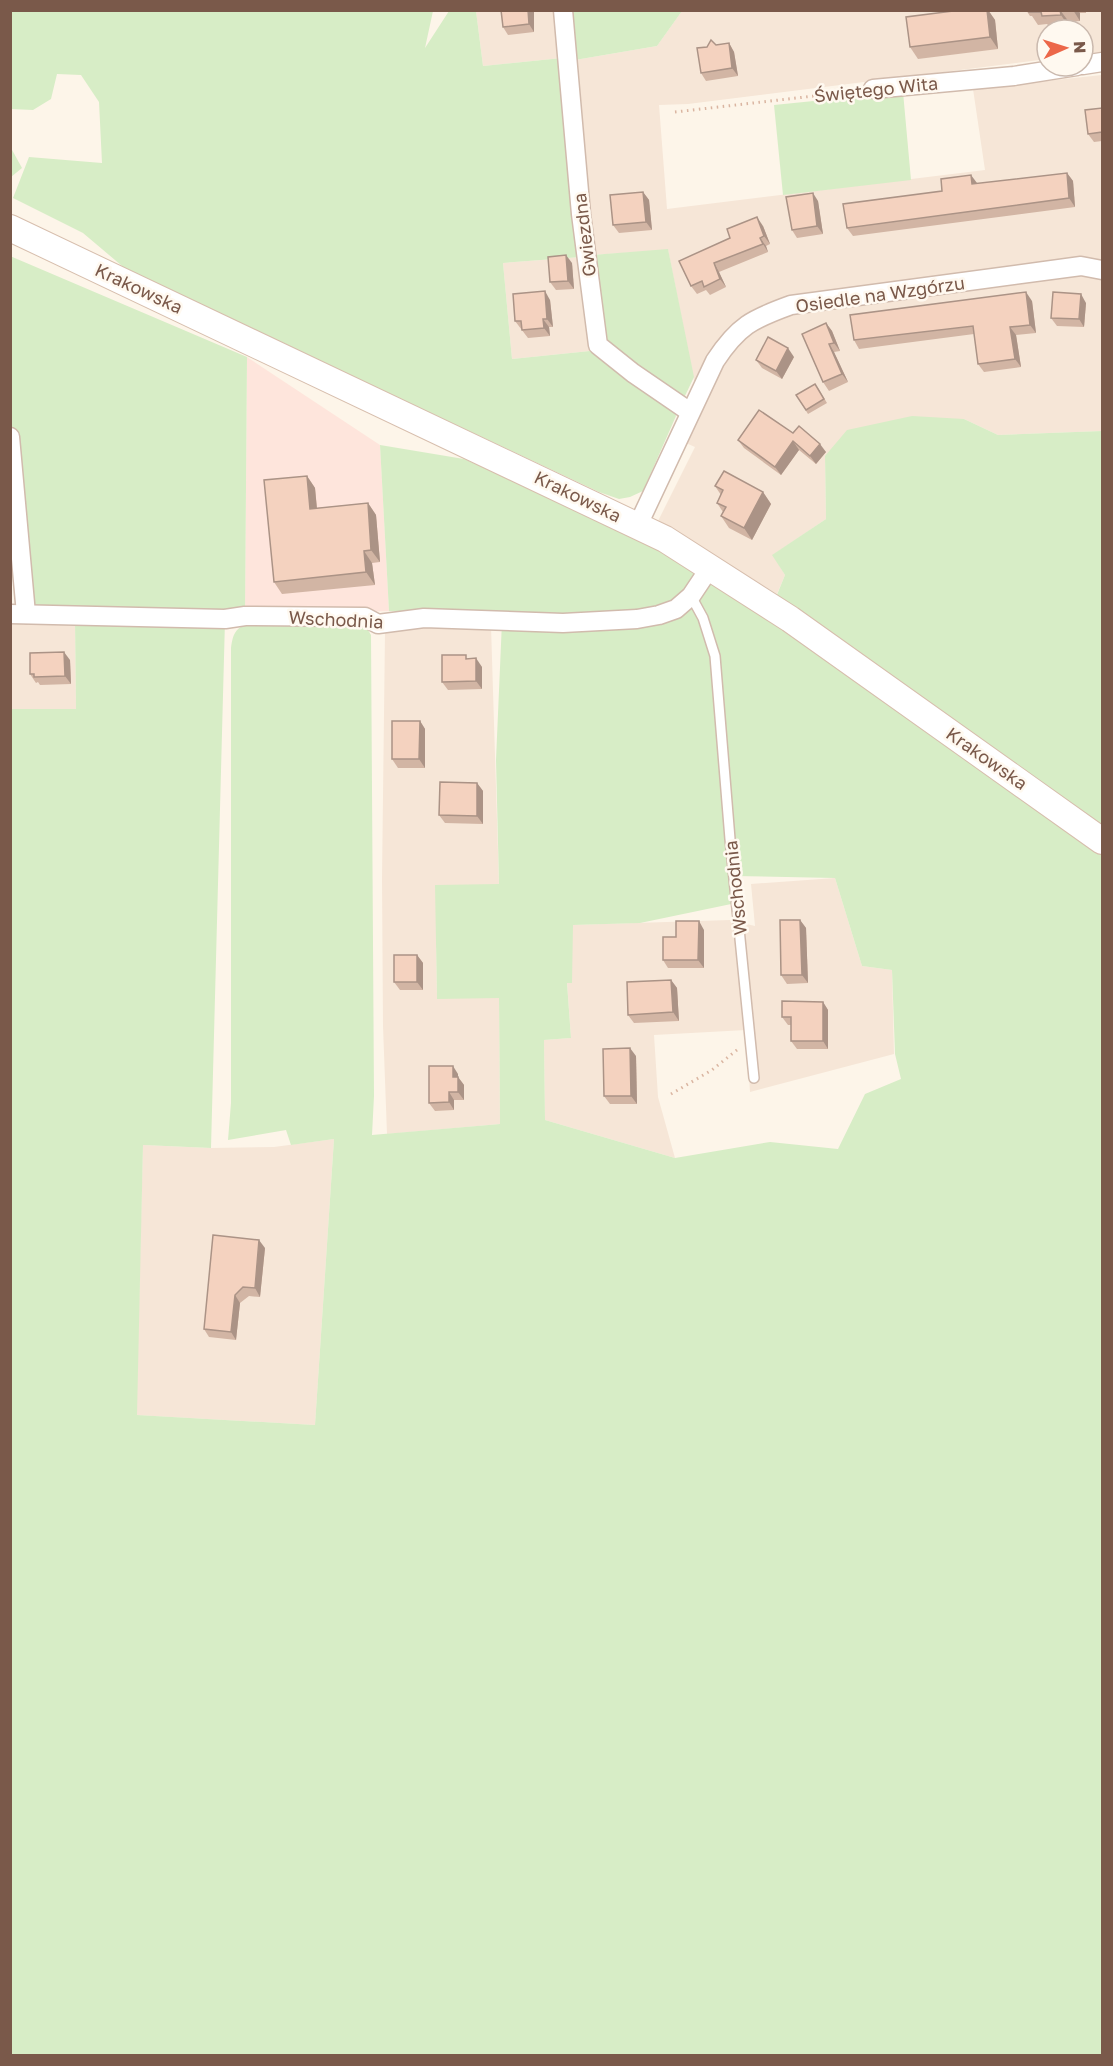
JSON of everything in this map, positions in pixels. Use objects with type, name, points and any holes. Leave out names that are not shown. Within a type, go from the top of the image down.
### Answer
[{"type":"main road","name":"Krakowska","points":[[10,228],[638,525],[711,566],[790,619],[1102,841]]},
{"type":"street","name":"Gwiezdna","points":[[563,10],[581,214],[598,345],[690,412]]},
{"type":"street","name":"Świętego Wita","points":[[873,89],[1035,73]]},
{"type":"street","name":"Osiedle na Wzgórzu","points":[[638,525],[715,361],[727,343],[752,321],[791,305],[1081,266],[1102,270]]},
{"type":"street","points":[[10,437],[18,614]]},
{"type":"street","name":"Wschodnia","points":[[18,614],[225,619],[245,616],[365,617],[378,624],[424,618],[563,623],[637,619],[676,609],[691,596],[711,566]]},
{"type":"lane","name":"Wschodnia","points":[[691,596],[703,618],[715,656],[730,839],[754,1078]]},
{"type":"path","name":"Świętego Wita","points":[[675,112],[873,89]]},
{"type":"path","points":[[671,1094],[712,1070],[750,1040]]},
{"type":"shaded area","points":[[476,11],[557,11],[562,58],[483,66]]},
{"type":"shaded area","points":[[682,11],[1102,11],[1102,50],[1100,53],[1095,54],[1095,18],[1035,18],[1035,61],[688,104],[659,105],[667,209],[985,170],[973,89],[1074,78],[1095,78],[1095,76],[1102,75],[1102,431],[998,435],[964,419],[825,456],[826,519],[773,555],[785,575],[777,594],[658,521],[695,447],[679,440],[697,396],[668,250],[592,255],[575,60],[657,46]]},
{"type":"shaded area","points":[[581,257],[590,351],[512,359],[503,263]]},
{"type":"shaded area","points":[[247,357],[380,445],[389,611],[245,616]]},
{"type":"shaded area","points":[[75,622],[76,709],[11,709],[10,623]]},
{"type":"shaded area","points":[[491,626],[499,885],[436,948],[437,998],[499,997],[500,1124],[387,1134],[383,1026],[382,879],[385,632],[409,628]]},
{"type":"shaded area","points":[[835,878],[862,966],[892,970],[894,1054],[750,1092],[746,1030],[654,1035],[658,1097],[675,1158],[545,1120],[544,1040],[571,1038],[567,982],[572,982],[572,925],[730,920],[755,926],[751,884]]},
{"type":"shaded area","points":[[334,1139],[315,1425],[136,1415],[143,1145],[211,1148],[274,1147]]},
{"type":"green space","points":[[10,11],[433,11],[425,48],[449,11],[476,11],[483,66],[562,58],[581,257],[503,263],[512,359],[590,351],[661,398],[674,410],[676,416],[643,491],[619,499],[599,492],[128,271],[83,233],[13,198],[29,157],[102,163],[99,102],[81,75],[57,74],[51,99],[33,110],[11,109]]},
{"type":"green space","points":[[571,11],[682,11],[657,46],[575,60]]},
{"type":"green space","points":[[903,92],[911,180],[783,195],[774,105]]},
{"type":"green space","points":[[11,148],[22,168],[10,177]]},
{"type":"green space","points":[[668,249],[694,377],[683,400],[606,345],[592,255]]},
{"type":"green space","points":[[10,256],[247,357],[245,616],[225,620],[211,1148],[143,1145],[137,1415],[315,1425],[334,1139],[291,1145],[286,1130],[228,1140],[231,1103],[231,648],[236,632],[244,625],[249,623],[359,626],[368,630],[371,635],[374,1096],[372,1135],[500,1124],[499,998],[437,999],[435,885],[499,884],[496,760],[502,621],[501,617],[389,611],[380,445],[464,459],[711,566],[772,607],[785,575],[772,555],[826,519],[825,456],[847,430],[912,416],[964,419],[998,435],[1102,431],[1102,2055],[11,2055],[11,709],[76,709],[75,622],[16,611],[10,553]],"holes":[[[734,876],[835,878],[862,966],[892,970],[895,1054],[901,1079],[865,1094],[838,1149],[770,1142],[675,1158],[545,1120],[544,1040],[571,1038],[567,983],[572,983],[573,925],[640,923],[736,903]]]},
{"type":"building","points":[[501,10],[528,10],[529,24],[503,27]]},
{"type":"building","points":[[961,10],[987,10],[990,37],[910,47],[906,17]]},
{"type":"building","points":[[1029,10],[1060,10],[1061,15],[1042,16],[1041,12],[1029,12]]},
{"type":"building","points":[[711,40],[716,45],[729,43],[732,68],[701,73],[697,48],[707,47]]},
{"type":"building","points":[[1102,108],[1102,132],[1088,134],[1085,110]]},
{"type":"building","points":[[1067,173],[1069,198],[847,228],[843,204],[942,191],[941,179],[971,175],[972,184]]},
{"type":"building","points":[[643,192],[646,222],[613,225],[610,195]]},
{"type":"building","points":[[813,193],[817,226],[792,230],[786,197]]},
{"type":"building","points":[[757,217],[764,236],[760,238],[763,244],[714,263],[720,279],[704,287],[702,281],[691,286],[679,261],[730,238],[727,229]]},
{"type":"building","points":[[566,255],[568,281],[550,282],[548,257]]},
{"type":"building","points":[[545,291],[547,319],[543,319],[544,328],[522,330],[521,321],[515,321],[513,294]]},
{"type":"building","points":[[1026,292],[1030,325],[1010,327],[1015,359],[978,364],[973,326],[854,340],[850,315]]},
{"type":"building","points":[[1053,292],[1081,294],[1079,319],[1051,318]]},
{"type":"building","points":[[826,323],[834,343],[829,344],[842,374],[823,382],[802,334]]},
{"type":"building","points":[[768,337],[788,348],[776,371],[756,360]]},
{"type":"building","points":[[815,384],[824,399],[806,410],[796,395]]},
{"type":"building","points":[[759,410],[793,433],[799,426],[820,444],[810,456],[793,441],[775,467],[738,440]]},
{"type":"building","points":[[724,471],[763,492],[744,528],[721,516],[726,507],[717,503],[723,490],[715,486]]},
{"type":"building","points":[[307,476],[310,509],[368,503],[371,550],[364,551],[366,572],[274,582],[264,480]]},
{"type":"building","points":[[64,652],[65,676],[34,677],[34,674],[30,674],[30,653]]},
{"type":"building","points":[[442,655],[466,655],[466,659],[476,658],[476,681],[442,682]]},
{"type":"building","points":[[392,721],[420,721],[419,759],[392,759]]},
{"type":"building","points":[[440,782],[477,783],[477,816],[439,815]]},
{"type":"building","points":[[780,920],[800,920],[802,975],[781,975]]},
{"type":"building","points":[[676,921],[699,921],[698,960],[663,960],[663,937],[676,937]]},
{"type":"building","points":[[394,955],[417,955],[417,982],[394,982]]},
{"type":"building","points":[[671,980],[673,1012],[628,1015],[627,982]]},
{"type":"building","points":[[782,1001],[823,1002],[823,1041],[791,1041],[791,1017],[782,1017]]},
{"type":"building","points":[[630,1048],[631,1096],[604,1096],[603,1049]]},
{"type":"building","points":[[429,1066],[453,1066],[453,1077],[458,1077],[458,1092],[449,1092],[449,1102],[429,1103]]},
{"type":"building","points":[[213,1235],[259,1240],[255,1288],[243,1287],[235,1295],[231,1332],[204,1329]]}]
